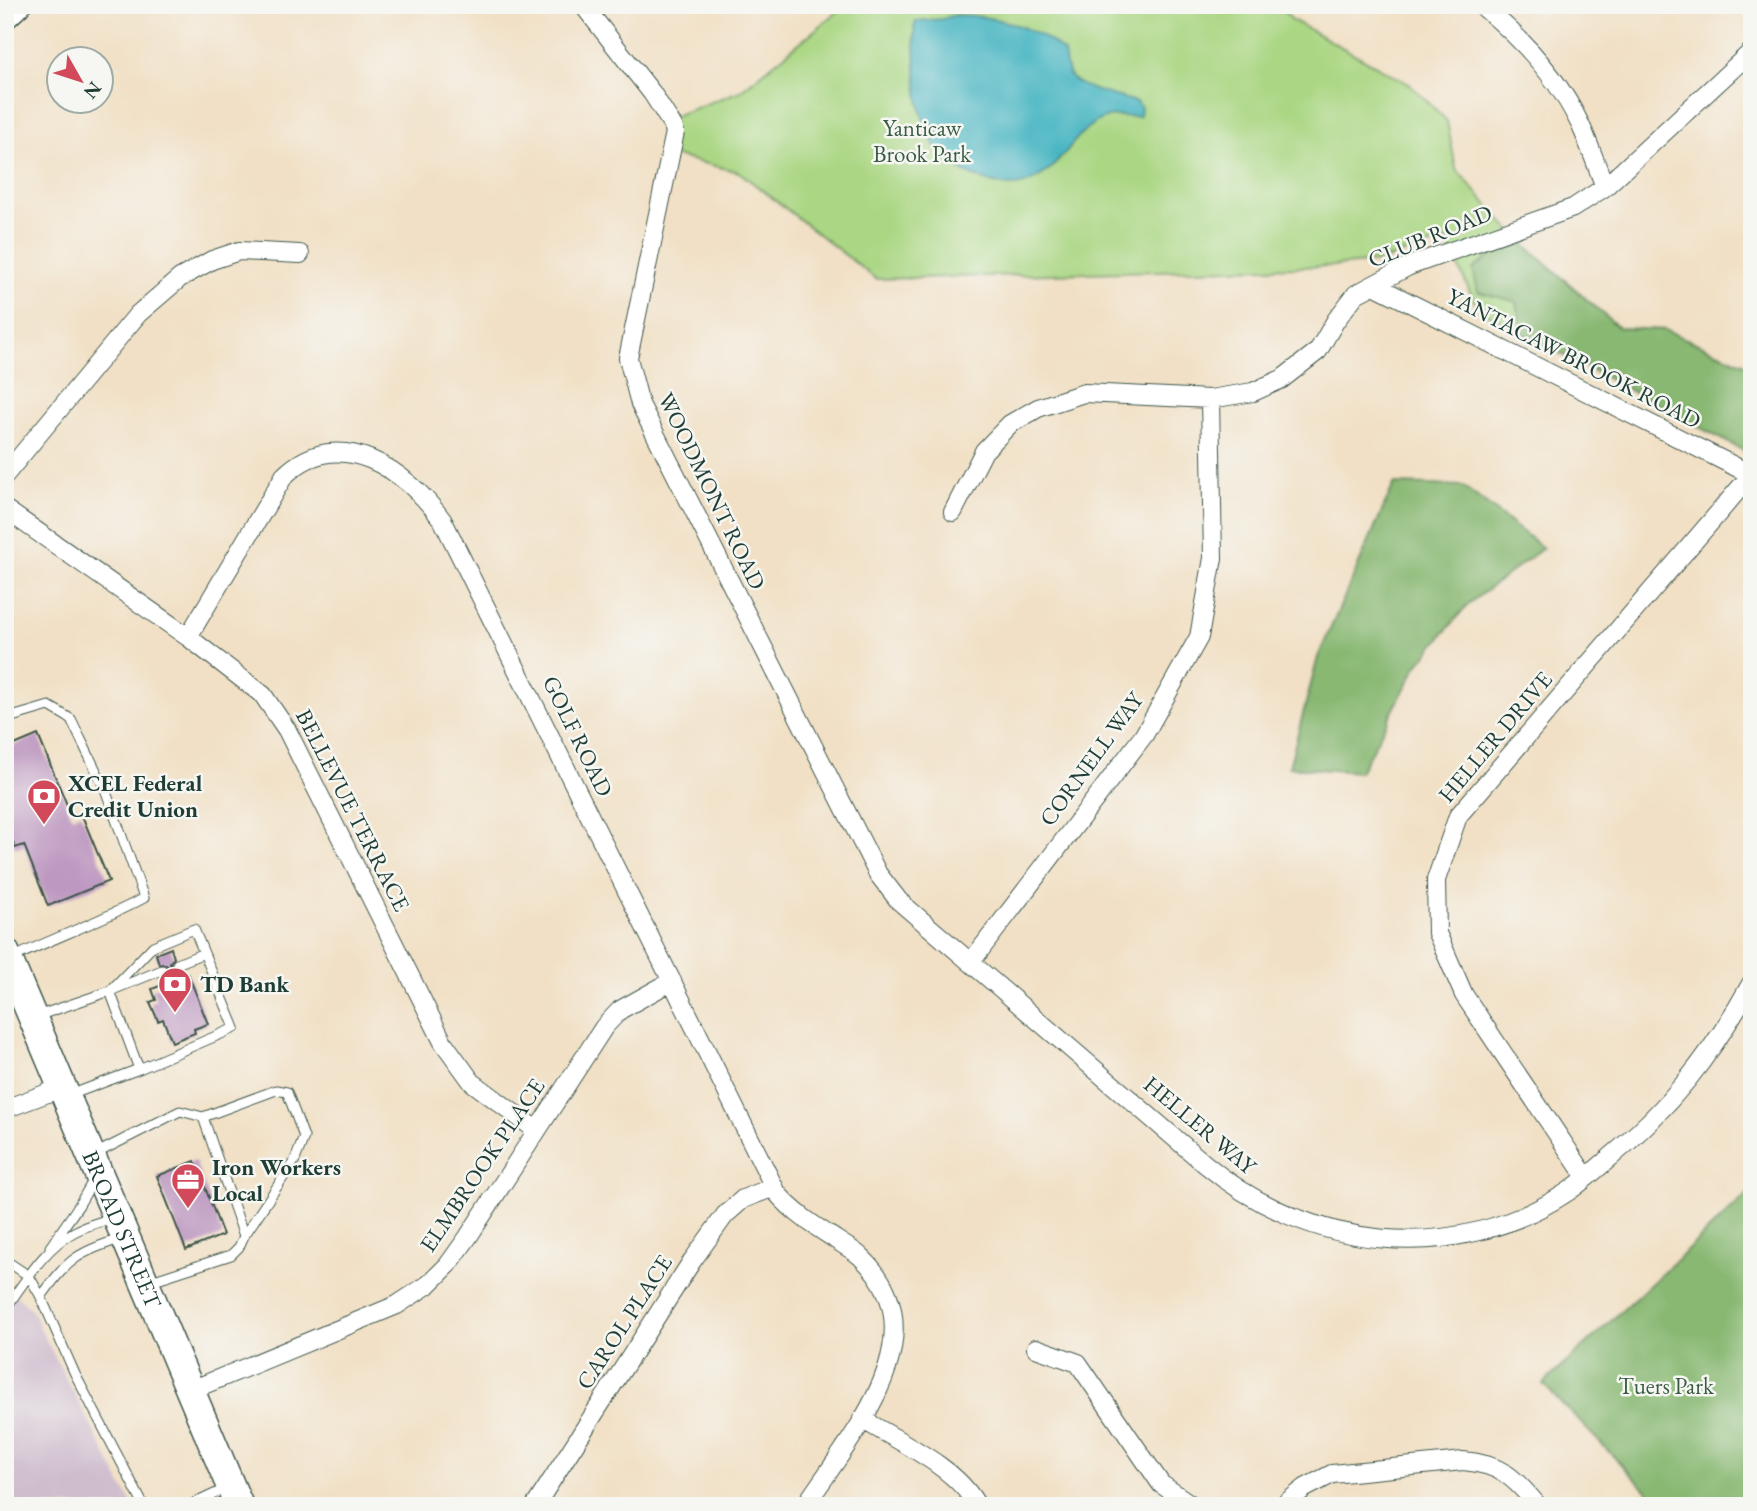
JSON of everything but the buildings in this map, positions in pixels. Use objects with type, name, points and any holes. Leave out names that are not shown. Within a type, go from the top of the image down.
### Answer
[{"type":"main road","name":"BROAD STREET","points":[[7,956],[145,1282],[233,1499]]},
{"type":"street","points":[[5,17],[18,5]]},
{"type":"street","name":"WOODMONT ROAD","points":[[583,5],[652,93],[675,132],[628,358],[640,404],[878,874],[899,901],[971,961]]},
{"type":"street","points":[[1481,5],[1513,30],[1540,60],[1564,95],[1581,127],[1605,187]]},
{"type":"street","name":"CLUB ROAD","points":[[953,512],[984,451],[1010,424],[1038,408],[1084,393],[1210,399],[1253,392],[1282,379],[1318,351],[1336,320],[1356,294],[1409,266],[1573,208],[1605,187],[1752,51]]},
{"type":"street","points":[[5,475],[138,314],[180,278],[212,260],[239,251],[300,254]]},
{"type":"street","name":"YANTACAW BROOK ROAD","points":[[1374,285],[1752,475]]},
{"type":"street","name":"CORNELL WAY","points":[[971,961],[1144,735],[1199,636],[1213,558],[1210,399]]},
{"type":"street","name":"GOLF ROAD","points":[[188,637],[284,476],[291,469],[318,455],[341,452],[363,456],[408,482],[433,507],[452,536],[774,1188],[789,1207],[860,1256],[878,1277],[891,1303],[895,1328],[890,1360],[879,1392],[862,1419]]},
{"type":"street","name":"HELLER DRIVE","points":[[1587,1177],[1464,995],[1437,933],[1436,880],[1458,816],[1752,475]]},
{"type":"street","name":"BELLEVUE TERRACE","points":[[5,509],[188,637],[262,695],[287,730],[443,1042],[472,1082],[536,1130]]},
{"type":"street","name":"HELLER WAY","points":[[971,961],[1223,1180],[1249,1197],[1306,1224],[1367,1238],[1429,1239],[1460,1234],[1520,1216],[1569,1191],[1644,1129],[1694,1073],[1726,1029],[1752,982]]},
{"type":"street","name":"ELMBROOK PLACE","points":[[189,1391],[397,1305],[429,1284],[448,1265],[468,1237],[604,1027],[620,1010],[672,981]]},
{"type":"street","points":[[5,1109],[63,1092]]},
{"type":"street","name":"CAROL PLACE","points":[[535,1506],[692,1261],[725,1215],[743,1199],[774,1188]]},
{"type":"street","points":[[1037,1348],[1078,1363],[1161,1484],[1193,1506]]},
{"type":"street","points":[[805,1506],[862,1419],[947,1471],[971,1493],[977,1506]]},
{"type":"street","points":[[1283,1506],[1305,1488],[1332,1474],[1463,1461],[1484,1464],[1502,1471],[1522,1487],[1538,1506]]},
{"type":"lane","points":[[5,719],[49,706],[71,719],[105,789],[144,898],[117,913],[7,956]]},
{"type":"lane","points":[[63,1092],[139,1069],[235,1028],[194,929],[153,946],[110,991]]},
{"type":"lane","points":[[177,964],[204,953]]},
{"type":"lane","points":[[32,1018],[162,970]]},
{"type":"lane","points":[[110,991],[139,1069]]},
{"type":"lane","points":[[5,1308],[79,1206],[94,1164],[180,1111],[204,1117],[276,1090],[287,1092],[304,1137],[295,1160],[239,1247],[231,1255],[145,1282]]},
{"type":"lane","points":[[204,1117],[244,1236]]},
{"type":"lane","points":[[43,1258],[71,1233],[121,1227]]},
{"type":"lane","points":[[41,1297],[76,1256],[121,1227]]},
{"type":"lane","points":[[5,1260],[29,1276],[41,1297],[75,1374],[144,1506]]},
{"type":"lane","points":[[189,1506],[233,1499]]},
{"type":"shaded area","points":[[5,1286],[32,1310],[133,1506],[5,1506]]},
{"type":"green space","name":"Yanticaw Brook Park","points":[[846,5],[1279,5],[1292,20],[1411,85],[1447,121],[1456,169],[1516,237],[1619,328],[1665,330],[1752,367],[1752,455],[1478,309],[1446,240],[1377,262],[1334,266],[876,279],[739,172],[671,155],[661,121],[740,91]]},
{"type":"green space","points":[[1516,237],[1619,328],[1665,330],[1752,367],[1752,455],[1522,333],[1517,302],[1478,292],[1473,269]]},
{"type":"green space","points":[[1394,484],[1463,486],[1543,548],[1467,605],[1417,666],[1360,772],[1289,767],[1318,657]]},
{"type":"green space","name":"Tuers Park","points":[[1752,1190],[1752,1506],[1671,1506],[1651,1495],[1543,1384]]},
{"type":"water","points":[[955,15],[999,20],[1040,35],[1064,52],[1068,73],[1074,80],[1091,89],[1138,103],[1141,108],[1140,116],[1112,116],[1090,126],[1049,170],[1025,184],[1002,185],[960,169],[943,155],[931,138],[923,119],[916,75],[914,28],[916,21],[943,19]]},
{"type":"place","name":"XCEL Federal Credit Union","points":[[44,826]]},
{"type":"place","name":"TD Bank","points":[[175,1014]]},
{"type":"place","name":"Iron Workers Local","points":[[188,1210]]}]
